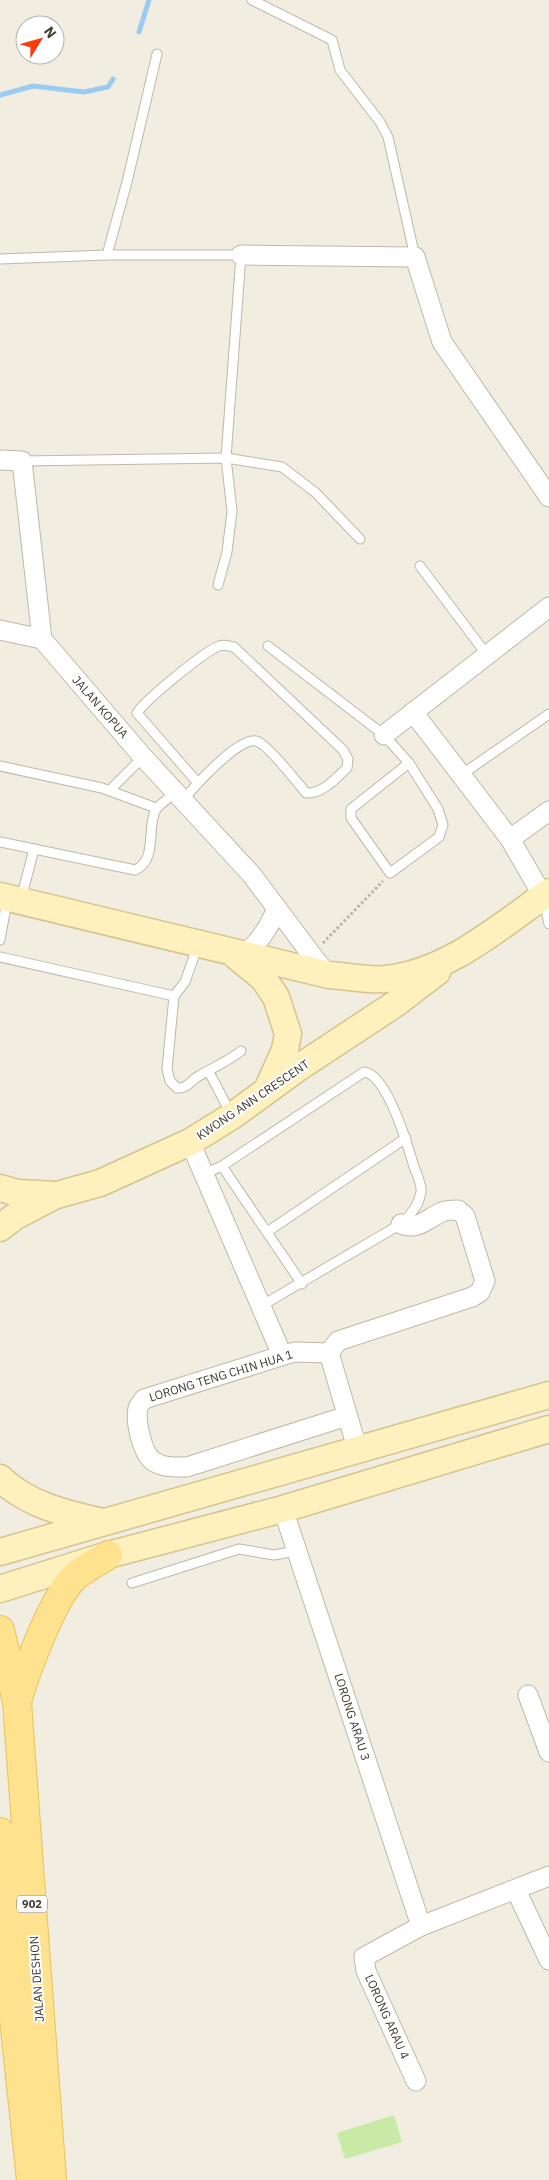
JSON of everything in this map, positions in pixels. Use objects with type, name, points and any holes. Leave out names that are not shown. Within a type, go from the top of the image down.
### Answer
[{"type":"main road","points":[[9,899],[329,976],[385,979],[422,972],[455,957],[546,894]]},
{"type":"main road","points":[[237,953],[263,978],[276,997],[288,1034],[285,1050],[266,1093]]},
{"type":"main road","name":"KWONG ANN CRESCENT","points":[[0,1188],[17,1193],[57,1194],[100,1183],[190,1142],[232,1116],[298,1068],[395,1004],[455,957]]},
{"type":"main road","points":[[0,1228],[14,1217],[57,1194]]},
{"type":"main road","points":[[0,1552],[549,1395]]},
{"type":"main road","points":[[0,1589],[108,1555],[283,1509],[549,1429]]},
{"type":"main road","points":[[0,1478],[27,1499],[104,1522]]},
{"type":"main road","points":[[17,1702],[29,1664],[59,1598],[74,1577],[108,1555]]},
{"type":"main road","name":"JALAN DESHON","points":[[0,1630],[17,1702],[52,2180]]},
{"type":"main road","name":"JALAN DESHON","points":[[0,1832],[12,2000],[31,2180]]},
{"type":"street","points":[[241,254],[415,257],[442,342],[549,497]]},
{"type":"street","points":[[0,460],[22,461],[42,639],[0,630]]},
{"type":"street","points":[[384,735],[549,607]]},
{"type":"street","name":"JALAN KOPUA","points":[[42,639],[143,756],[251,874],[329,976]]},
{"type":"street","points":[[413,712],[510,838],[546,894]]},
{"type":"street","points":[[510,838],[549,811]]},
{"type":"street","points":[[237,953],[260,940],[270,926],[277,908]]},
{"type":"street","points":[[190,1142],[282,1355]]},
{"type":"street","points":[[358,1451],[329,1353],[338,1341],[472,1297],[480,1292],[485,1281],[465,1216],[458,1210],[443,1211],[419,1226],[409,1227],[401,1224]]},
{"type":"street","name":"LORONG TENG CHIN HUA 1","points":[[329,1353],[294,1352],[144,1399],[138,1406],[136,1421],[146,1453],[152,1460],[166,1467],[187,1467],[347,1416]]},
{"type":"street","name":"LORONG ARAU 3","points":[[283,1509],[421,1926]]},
{"type":"street","points":[[528,1695],[549,1752]]},
{"type":"street","points":[[421,1926],[549,1876]]},
{"type":"street","points":[[516,1890],[549,1960]]},
{"type":"street","name":"LORONG ARAU 4","points":[[416,2081],[366,1971],[364,1961],[368,1953],[421,1926]]},
{"type":"lane","points":[[252,0],[332,40],[340,70],[380,122],[388,137],[415,257]]},
{"type":"lane","points":[[107,255],[127,182],[156,54]]},
{"type":"lane","points":[[0,259],[107,255],[241,254],[226,458],[232,511],[227,552],[218,585]]},
{"type":"lane","points":[[22,461],[226,458],[282,467],[316,493],[360,539]]},
{"type":"lane","points":[[420,566],[487,655]]},
{"type":"lane","points":[[0,842],[135,870],[143,865],[148,855],[156,808],[180,796],[218,765],[239,745],[248,741],[257,741],[266,748],[306,793],[314,793],[327,786],[347,768],[348,759],[343,750],[234,647],[225,645],[219,646],[200,658],[137,712],[197,782]]},
{"type":"lane","points":[[268,646],[384,735],[409,763],[438,809],[443,825],[439,837],[390,873],[351,818],[351,809],[409,763]]},
{"type":"lane","points":[[461,775],[549,714]]},
{"type":"lane","points":[[110,790],[143,756]]},
{"type":"lane","points":[[0,766],[110,790],[156,808]]},
{"type":"lane","points":[[0,940],[9,899],[34,849]]},
{"type":"lane","points":[[546,894],[549,924]]},
{"type":"lane","points":[[198,944],[185,982],[174,996],[167,1068],[170,1081],[177,1088],[181,1088],[241,1051]]},
{"type":"lane","points":[[0,957],[174,996]]},
{"type":"lane","points":[[209,1072],[232,1116]]},
{"type":"lane","points":[[204,1174],[222,1166],[364,1072],[374,1076],[400,1120],[422,1191],[417,1206],[410,1216],[401,1224],[302,1284],[261,1306]]},
{"type":"lane","points":[[267,1232],[406,1138]]},
{"type":"lane","points":[[222,1166],[302,1284]]},
{"type":"lane","points":[[132,1583],[239,1549],[274,1555],[296,1551]]},
{"type":"path","points":[[311,954],[333,934],[390,873]]},
{"type":"green space","points":[[394,2115],[402,2142],[345,2159],[337,2133]]},
{"type":"waterway","points":[[139,32],[149,0]]},
{"type":"waterway","points":[[0,95],[33,86],[84,92],[108,87],[113,79]]}]
